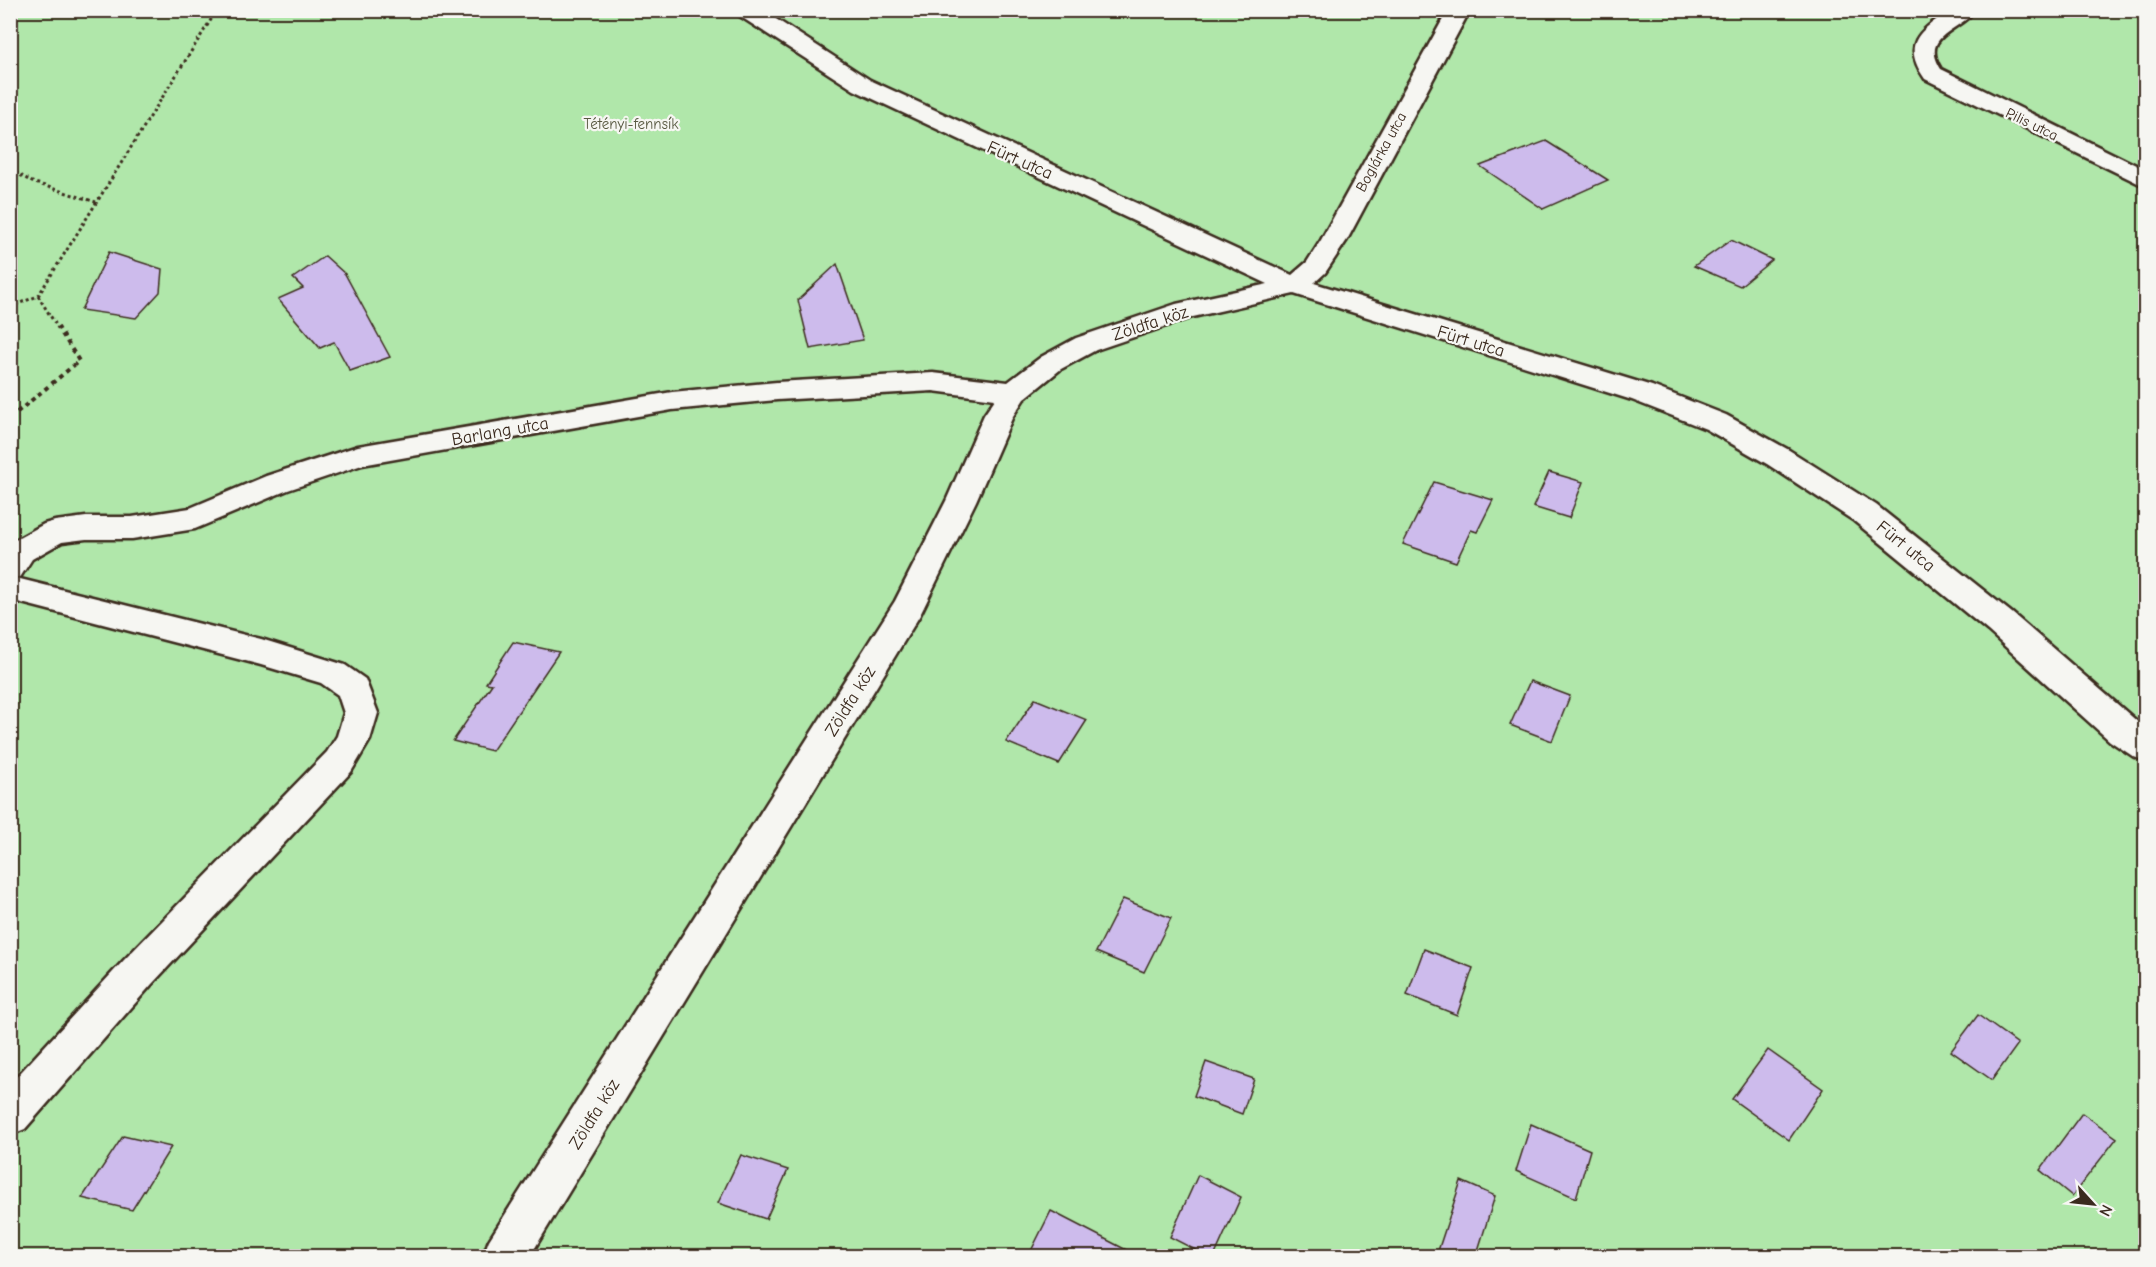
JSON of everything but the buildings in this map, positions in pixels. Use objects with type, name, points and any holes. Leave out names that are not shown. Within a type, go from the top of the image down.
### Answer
[{"type":"street","name":"Fürt utca","points":[[746,10],[862,85],[1295,286],[1642,393],[1716,422],[1778,457],[1865,513],[2000,622],[2122,731],[2145,747]]},
{"type":"street","name":"Boglárka utca","points":[[1295,286],[1316,267],[1334,240],[1459,10]]},
{"type":"street","name":"Pilis utca","points":[[1965,10],[1927,41],[1921,51],[1924,62],[1933,74],[1964,92],[2145,180]]},
{"type":"street","name":"Zöldfa köz","points":[[505,1257],[909,606],[961,501],[999,415],[1014,392],[1051,363],[1086,344],[1186,310],[1295,286]]},
{"type":"street","name":"Barlang utca","points":[[10,568],[21,550],[54,532],[86,528],[132,528],[195,518],[277,483],[358,456],[597,414],[672,401],[933,382],[1014,392]]},
{"type":"street","points":[[10,588],[261,652],[333,674],[353,688],[360,712],[354,740],[339,762],[138,972],[10,1115]]},
{"type":"path","points":[[10,307],[38,296],[217,10]]},
{"type":"path","points":[[10,169],[32,182],[96,202]]},
{"type":"path","points":[[10,418],[79,361],[38,296]]},
{"type":"green space","name":"Tétényi-fennsík","points":[[10,11],[2145,11],[2145,1256],[11,1256]]}]
